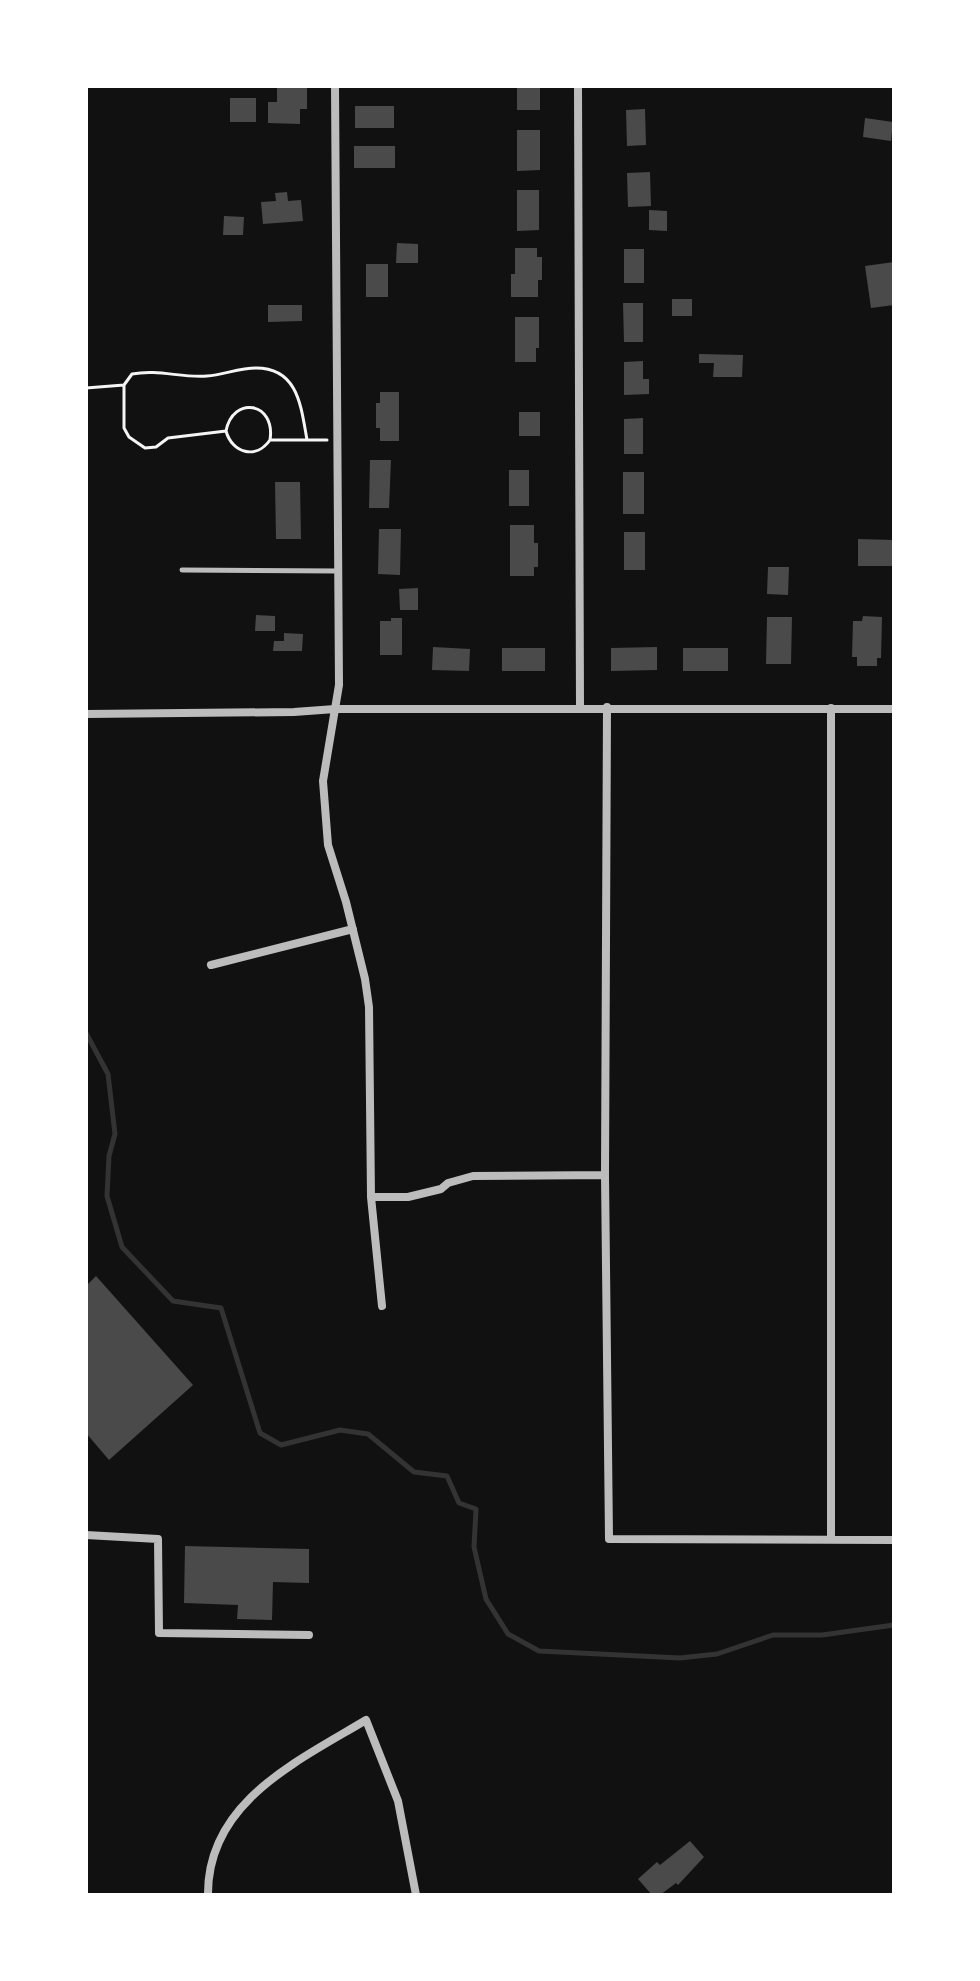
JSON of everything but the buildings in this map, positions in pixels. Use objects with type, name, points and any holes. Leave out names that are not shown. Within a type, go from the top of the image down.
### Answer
[{"type":"street","points":[[335,86],[339,685],[323,781],[328,845],[353,929],[369,1007],[371,1197],[382,1306]]},
{"type":"street","points":[[578,86],[580,707]]},
{"type":"street","points":[[86,714],[580,707],[894,709]]},
{"type":"street","points":[[607,707],[605,1175],[609,1539],[894,1540]]},
{"type":"street","points":[[831,708],[831,1540]]},
{"type":"street","points":[[211,965],[353,929]]},
{"type":"street","points":[[371,1197],[408,1197],[441,1189],[448,1183],[473,1176],[605,1175]]},
{"type":"street","points":[[86,1535],[158,1539],[159,1633],[309,1635]]},
{"type":"street","points":[[208,1895],[218,1844],[245,1803],[274,1775],[366,1720],[398,1801],[416,1895]]},
{"type":"lane","points":[[182,570],[338,571]]},
{"type":"path","points":[[226,431],[168,438],[156,447],[145,448],[129,437],[124,428],[124,385],[132,374],[149,371],[206,376],[256,368],[278,371],[289,380],[302,410],[307,440]]},
{"type":"path","points":[[86,388],[124,385]]},
{"type":"path","points":[[248,407],[259,409],[268,416],[272,429],[264,449],[252,453],[238,451],[229,442],[226,431],[228,420],[236,411],[248,407]]},
{"type":"path","points":[[270,440],[327,440]]},
{"type":"waterway","points":[[86,1033],[108,1074],[115,1134],[109,1156],[107,1196],[122,1247],[173,1301],[221,1308],[260,1433],[281,1445],[340,1430],[368,1434],[414,1472],[447,1476],[459,1503],[476,1509],[474,1547],[486,1599],[508,1634],[539,1651],[680,1658],[717,1654],[773,1635],[822,1635],[894,1625]]}]
